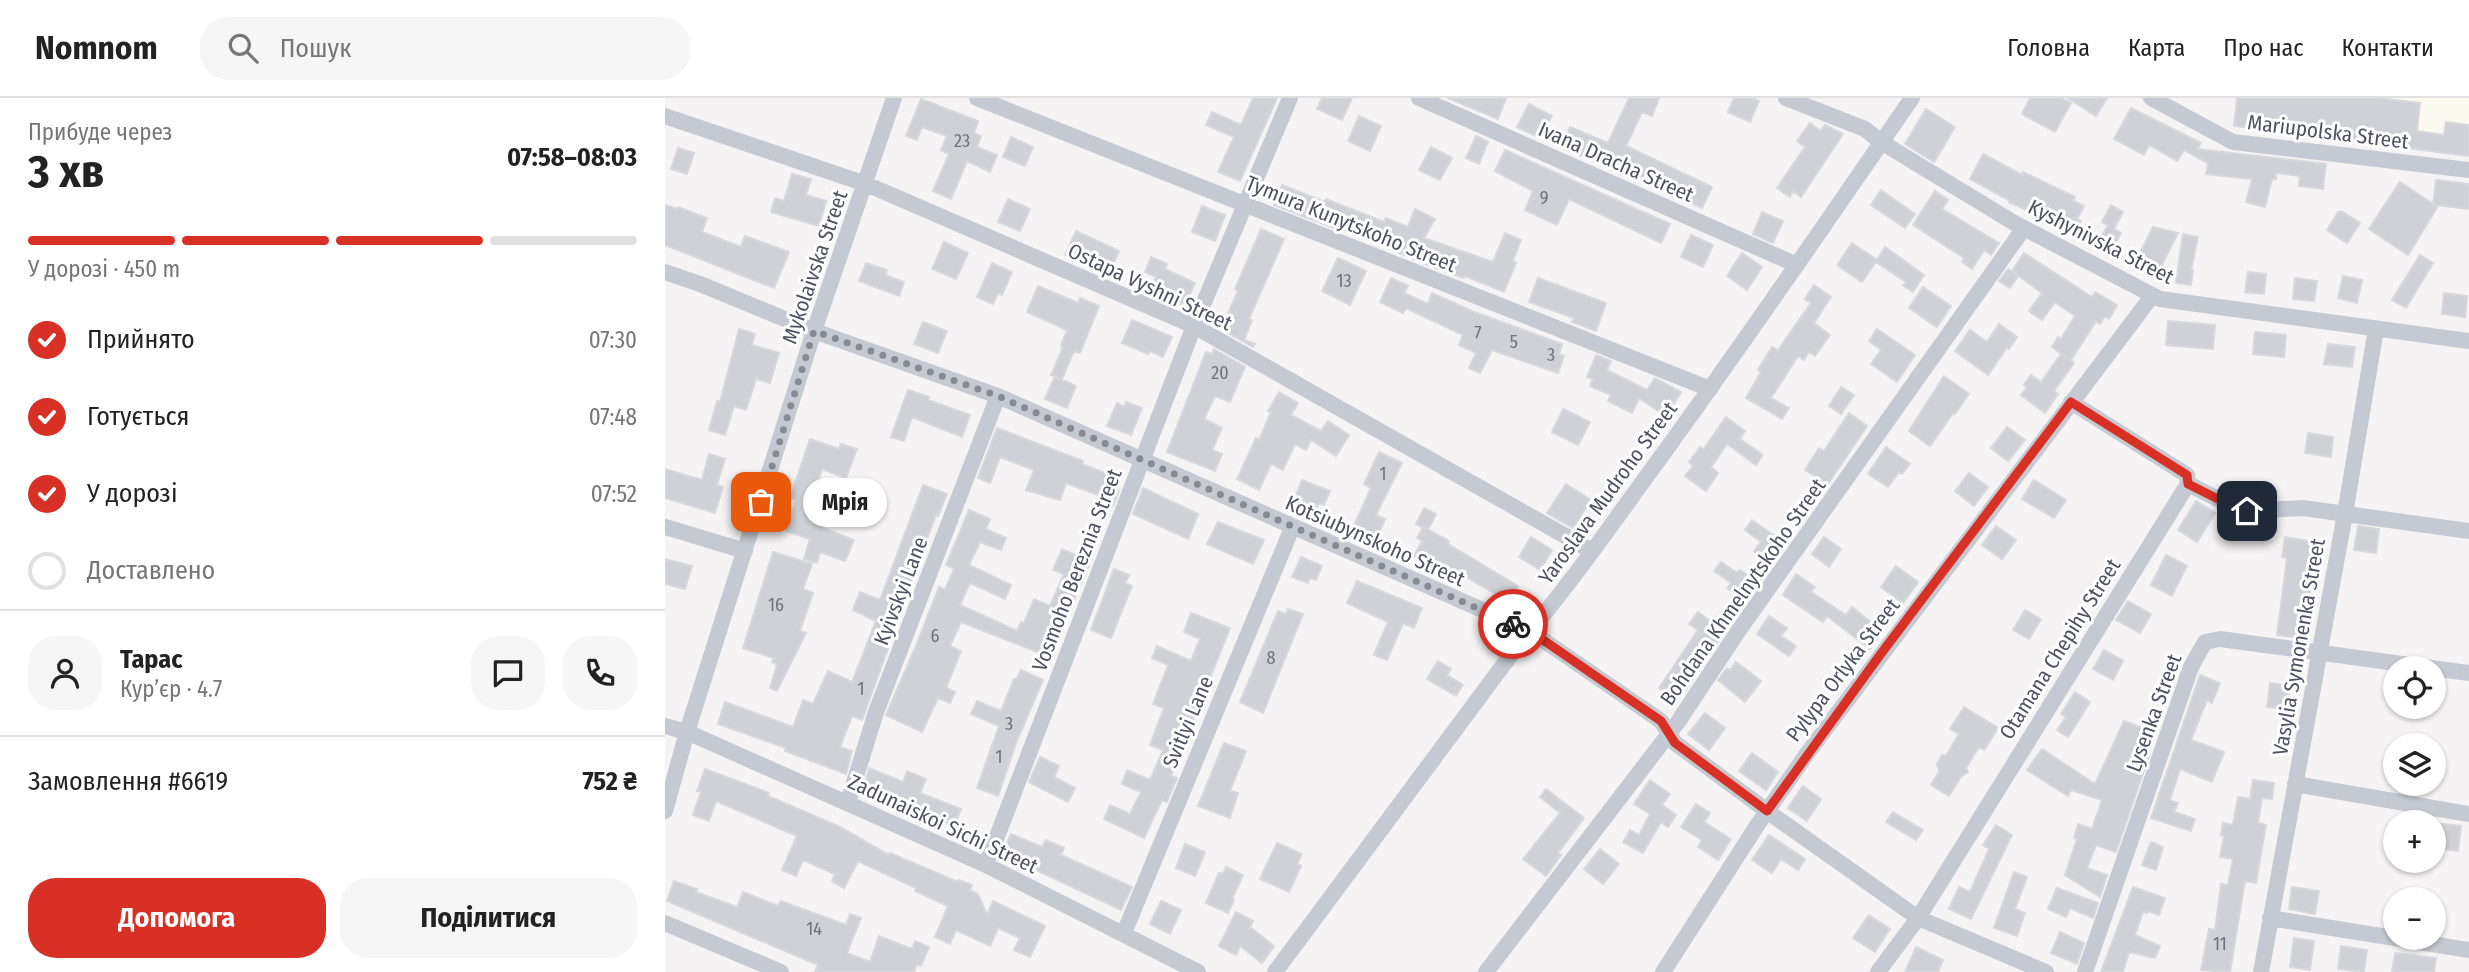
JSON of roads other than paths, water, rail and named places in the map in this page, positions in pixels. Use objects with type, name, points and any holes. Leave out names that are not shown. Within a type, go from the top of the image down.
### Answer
[{"type":"street","name":"Mykolaivska Street","points":[[665,811],[687,732],[814,331],[894,98]]},
{"type":"street","name":"Tymura Kunytskoho Street","points":[[977,98],[1710,389]]},
{"type":"street","name":"Vosmoho Bereznia Street","points":[[986,865],[1194,326],[1290,98]]},
{"type":"street","name":"Ivana Dracha Street","points":[[1419,98],[1797,265]]},
{"type":"street","name":"Kyshynivska Street","points":[[1786,98],[1865,129],[1881,142],[2024,228],[2152,296],[2164,300],[2469,341]]},
{"type":"street","name":"Yaroslava Mudroho Street","points":[[1275,972],[1592,551],[1710,389],[1912,98]]},
{"type":"street","name":"Mariupolska Street","points":[[2151,98],[2233,142],[2469,170]]},
{"type":"street","name":"Ostapa Vyshni Street","points":[[665,116],[866,184],[1194,326],[1592,551]]},
{"type":"street","name":"Bohdana Khmelnytskoho Street","points":[[1486,972],[1669,733],[2024,228]]},
{"type":"street","name":"Kotsiubynskoho Street","points":[[665,272],[814,331],[998,396],[1530,631],[1661,721],[1675,743],[1918,918],[2046,972]]},
{"type":"street","name":"Pylypa Orlyka Street","points":[[1663,972],[1767,811],[1880,655],[2152,296]]},
{"type":"street","name":"Vasylia Symonenka Street","points":[[2261,972],[2376,329]]},
{"type":"street","name":"Kyivskyi Lane","points":[[848,802],[876,712],[998,396]]},
{"type":"street","points":[[2071,402],[2187,475],[2188,484],[2247,511],[2302,508],[2469,531]]},
{"type":"street","name":"Otamana Chepihy Street","points":[[1878,972],[1918,918],[2188,484]]},
{"type":"street","points":[[665,527],[745,551]]},
{"type":"street","name":"Svitlyi Lane","points":[[1124,933],[1292,527]]},
{"type":"street","name":"Lysenka Street","points":[[2085,972],[2191,667],[2206,642],[2220,639],[2469,673]]},
{"type":"street","name":"Zadunaiskoi Sichi Street","points":[[665,726],[687,732],[986,865],[1198,972]]},
{"type":"street","points":[[2295,784],[2469,814]]},
{"type":"street","points":[[2270,918],[2469,950]]},
{"type":"street","points":[[665,923],[781,972]]},
{"type":"place","name":"Мрія","points":[[761,502]]}]
